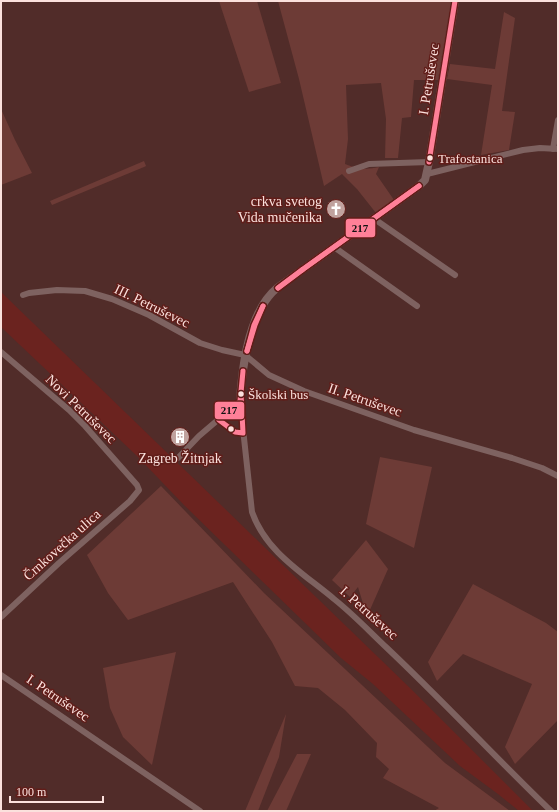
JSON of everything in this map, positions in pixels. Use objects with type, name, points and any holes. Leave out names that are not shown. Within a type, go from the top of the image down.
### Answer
[{"type":"street","name":"I. Petruševec","points":[[455,1],[427,174],[424,180],[419,186],[372,218],[277,288],[269,296],[256,319],[245,355],[240,401],[252,512],[267,541],[286,561],[335,599],[389,649],[551,811]]},
{"type":"street","points":[[427,174],[523,150],[540,148],[556,149],[558,120]]},
{"type":"street","points":[[349,171],[369,164],[429,162]]},
{"type":"street","points":[[372,218],[455,274]]},
{"type":"street","points":[[334,247],[417,306]]},
{"type":"street","name":"III. Petruševec","points":[[23,295],[57,290],[85,291],[112,299],[149,315],[200,343],[245,355]]},
{"type":"street","name":"Novi Petruševec","points":[[1,352],[69,410],[137,485],[139,490]]},
{"type":"street","name":"II. Petruševec","points":[[245,355],[269,374],[304,391],[414,430],[542,468],[558,476]]},
{"type":"street","points":[[178,458],[199,436],[240,401]]},
{"type":"street","name":"Črnkovečka ulica","points":[[1,617],[130,500],[139,490]]},
{"type":"street","name":"I. Petruševec","points":[[1,675],[200,811]]},
{"type":"shaded area","points":[[219,1],[257,1],[281,83],[249,92]]},
{"type":"shaded area","points":[[278,1],[451,1],[438,80],[414,80],[411,117],[402,118],[398,158],[385,158],[386,119],[381,83],[346,85],[348,139],[345,164],[362,168],[379,167],[376,174],[394,200],[376,213],[357,189],[342,174],[324,186],[299,79]]},
{"type":"shaded area","points":[[504,12],[515,18],[502,111],[515,112],[509,150],[481,155],[492,85],[447,79],[450,64],[495,69]]},
{"type":"shaded area","points":[[1,109],[32,173],[1,185]]},
{"type":"shaded area","points":[[144,161],[146,166],[144,167],[52,205],[50,201]]},
{"type":"shaded area","name":"Zagreb Žitnjak","points":[[1,292],[410,688],[532,811],[519,811],[460,766],[373,684],[341,658],[184,505],[137,456],[1,327]]},
{"type":"shaded area","points":[[380,457],[432,467],[414,548],[366,524]]},
{"type":"shaded area","points":[[161,486],[264,593],[445,763],[510,811],[434,811],[439,808],[383,778],[389,769],[376,757],[377,743],[345,710],[318,688],[295,686],[272,642],[233,582],[128,620],[108,593],[87,555]]},
{"type":"shaded area","points":[[366,540],[388,569],[369,612],[365,610],[358,587],[350,597],[332,580]]},
{"type":"shaded area","points":[[473,584],[546,623],[558,632],[558,720],[515,764],[505,747],[532,684],[463,654],[437,681],[428,662]]},
{"type":"shaded area","points":[[176,652],[152,765],[123,737],[110,708],[103,668]]},
{"type":"shaded area","points":[[286,714],[279,757],[258,811],[245,811]]},
{"type":"shaded area","points":[[297,754],[311,754],[286,811],[267,811]]},
{"type":"transit line","name":"217","points":[[429,162],[455,1]]},
{"type":"transit line","name":"217","points":[[302,270],[419,186]]},
{"type":"transit line","name":"217","points":[[302,270],[419,186]]},
{"type":"transit line","name":"217","points":[[278,288],[302,270]]},
{"type":"transit line","name":"217","points":[[278,288],[302,270]]},
{"type":"transit line","name":"217","points":[[247,351],[254,325],[263,306]]},
{"type":"transit line","name":"217","points":[[247,351],[263,306]]},
{"type":"transit line","name":"217","points":[[243,371],[241,393],[243,433],[235,432],[219,420],[240,401],[243,371]]},
{"type":"place","name":"Trafostanica","points":[[430,158]]},
{"type":"place","name":"crkva svetog Vida mučenika","points":[[336,209]]},
{"type":"place","name":"Školski bus","points":[[241,394]]},
{"type":"place","name":"Zagreb Žitnjak","points":[[180,437]]}]
